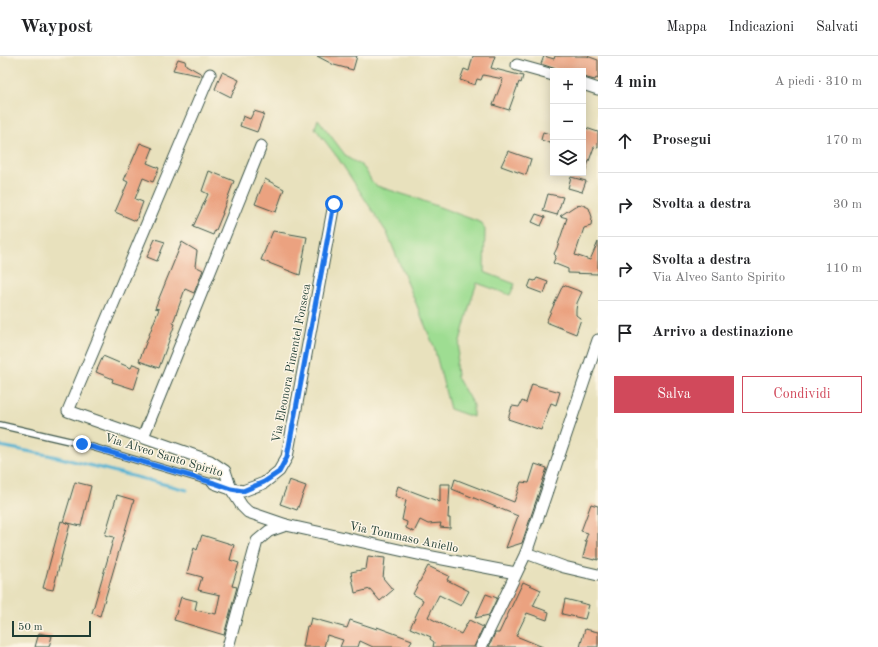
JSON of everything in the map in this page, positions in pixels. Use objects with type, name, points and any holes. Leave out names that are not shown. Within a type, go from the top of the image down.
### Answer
[{"type":"street","points":[[517,65],[550,75]]},
{"type":"street","points":[[210,74],[68,410],[210,462],[225,471],[231,489]]},
{"type":"street","points":[[586,85],[598,89]]},
{"type":"street","points":[[142,437],[261,146]]},
{"type":"street","name":"Via Eleonora Pimentel Fonseca","points":[[231,489],[243,491],[264,482],[279,472],[287,457],[334,204]]},
{"type":"street","points":[[481,647],[526,553],[598,340]]},
{"type":"street","name":"Via Alveo Santo Spirito","points":[[214,483],[231,489],[242,506],[248,512],[286,525]]},
{"type":"street","points":[[228,647],[258,541],[269,531],[286,525]]},
{"type":"street","name":"Via Tommaso Aniello","points":[[286,525],[422,555],[516,573]]},
{"type":"street","points":[[526,553],[564,567],[598,575]]},
{"type":"lane","name":"Via Alveo Santo Spirito","points":[[0,425],[82,444],[214,483]]},
{"type":"green space","points":[[318,119],[346,156],[362,166],[377,186],[418,199],[482,223],[485,230],[484,272],[515,284],[510,295],[477,283],[472,297],[460,341],[456,365],[457,377],[473,405],[473,417],[450,409],[434,347],[387,233],[338,158],[315,128]]},
{"type":"building","points":[[317,56],[357,56],[353,70],[334,65]]},
{"type":"building","points":[[473,56],[495,56],[491,68],[523,76],[521,83],[519,82],[509,110],[493,105],[503,79],[483,75],[481,80],[477,79],[475,85],[460,80],[464,69],[469,71]]},
{"type":"building","points":[[544,56],[554,59],[555,56],[587,56],[598,60],[598,79],[596,78],[595,80],[586,78],[586,68],[553,68],[541,64]]},
{"type":"building","points":[[178,59],[185,61],[186,65],[202,74],[202,76],[173,70]]},
{"type":"building","points":[[222,72],[239,80],[231,97],[215,89]]},
{"type":"building","points":[[254,111],[264,114],[257,132],[240,126],[243,116],[250,119]]},
{"type":"building","points":[[586,128],[598,132],[598,148],[594,147],[586,169]]},
{"type":"building","points":[[543,132],[550,134],[550,143],[541,140]]},
{"type":"building","points":[[140,143],[153,148],[147,163],[159,168],[153,182],[143,178],[135,199],[143,202],[136,221],[115,212],[128,182],[124,180]]},
{"type":"building","points":[[508,151],[531,159],[526,175],[501,166]]},
{"type":"building","points":[[209,171],[234,181],[223,213],[213,235],[193,227],[208,194],[202,191]]},
{"type":"building","points":[[571,177],[586,181],[582,192],[568,188]]},
{"type":"building","points":[[265,179],[284,189],[276,212],[255,204]]},
{"type":"building","points":[[548,194],[563,197],[557,215],[543,211]]},
{"type":"building","points":[[583,205],[589,208],[592,217],[591,226],[584,228],[575,255],[590,260],[598,242],[598,274],[568,273],[568,269],[553,263],[556,256],[554,254],[567,218],[560,216],[575,206]]},
{"type":"building","points":[[536,214],[545,217],[541,226],[532,222]]},
{"type":"building","points":[[273,231],[307,237],[300,275],[261,260]]},
{"type":"building","points":[[155,239],[165,242],[157,261],[147,257]]},
{"type":"building","points":[[182,242],[197,251],[195,266],[203,270],[194,293],[185,289],[173,323],[175,324],[159,368],[139,361],[159,309],[155,308]]},
{"type":"building","points":[[537,278],[548,282],[544,294],[528,288],[531,280],[535,281]]},
{"type":"building","points":[[563,285],[582,292],[577,303],[576,310],[576,315],[581,319],[576,334],[546,322]]},
{"type":"building","points":[[103,356],[131,368],[133,364],[141,367],[134,389],[112,382],[113,379],[96,372]]},
{"type":"building","points":[[532,384],[560,392],[556,405],[551,403],[541,430],[508,419],[512,406],[519,407],[522,401],[526,403]]},
{"type":"building","points":[[535,464],[547,468],[522,543],[506,548],[518,516],[452,489],[455,479],[514,502],[521,482],[529,483]]},
{"type":"building","points":[[289,480],[306,486],[297,510],[280,504]]},
{"type":"building","points":[[75,482],[91,486],[81,526],[64,522],[70,524],[53,590],[43,588],[61,521],[63,522]]},
{"type":"building","points":[[440,484],[450,484],[448,518],[450,518],[450,528],[440,527],[441,523],[428,524],[420,520],[414,532],[406,528],[407,522],[402,520],[406,500],[395,496],[398,486],[440,502]]},
{"type":"building","points":[[117,495],[134,500],[100,616],[92,613],[114,537],[105,535]]},
{"type":"building","points":[[591,504],[598,506],[598,560],[583,557],[587,541],[585,541],[588,533],[581,531]]},
{"type":"building","points":[[202,535],[234,545],[230,560],[239,563],[232,586],[237,587],[224,635],[174,620],[181,597],[197,601],[195,610],[216,614],[220,595],[198,590],[202,577],[187,573],[194,548],[197,550]]},
{"type":"building","points":[[368,556],[385,558],[383,578],[393,590],[380,601],[370,589],[355,593],[351,572],[366,569]]},
{"type":"building","points":[[428,566],[449,576],[447,580],[469,591],[461,606],[439,595],[428,617],[461,634],[469,620],[483,627],[474,647],[433,647],[434,642],[430,639],[431,637],[410,628],[423,600],[413,594]]},
{"type":"building","points":[[523,582],[541,590],[533,606],[549,612],[547,620],[527,613],[516,636],[543,647],[489,647],[495,633],[499,633]]},
{"type":"building","points":[[486,594],[497,598],[489,615],[475,618]]},
{"type":"building","points":[[565,599],[589,605],[585,619],[562,614]]},
{"type":"building","points":[[311,618],[347,628],[350,620],[377,629],[377,627],[412,640],[409,647],[373,647],[360,641],[358,647],[340,647],[343,640],[327,635],[324,647],[303,647],[307,626],[309,626]]},
{"type":"building","points":[[585,629],[598,632],[598,647],[580,647]]},
{"type":"building","points":[[39,633],[52,636],[49,647],[35,647]]},
{"type":"waterway","points":[[0,446],[53,456],[187,490]]},
{"type":"route","points":[[82,444],[231,489],[243,491],[264,482],[279,472],[287,457],[294,412],[334,204]]}]
